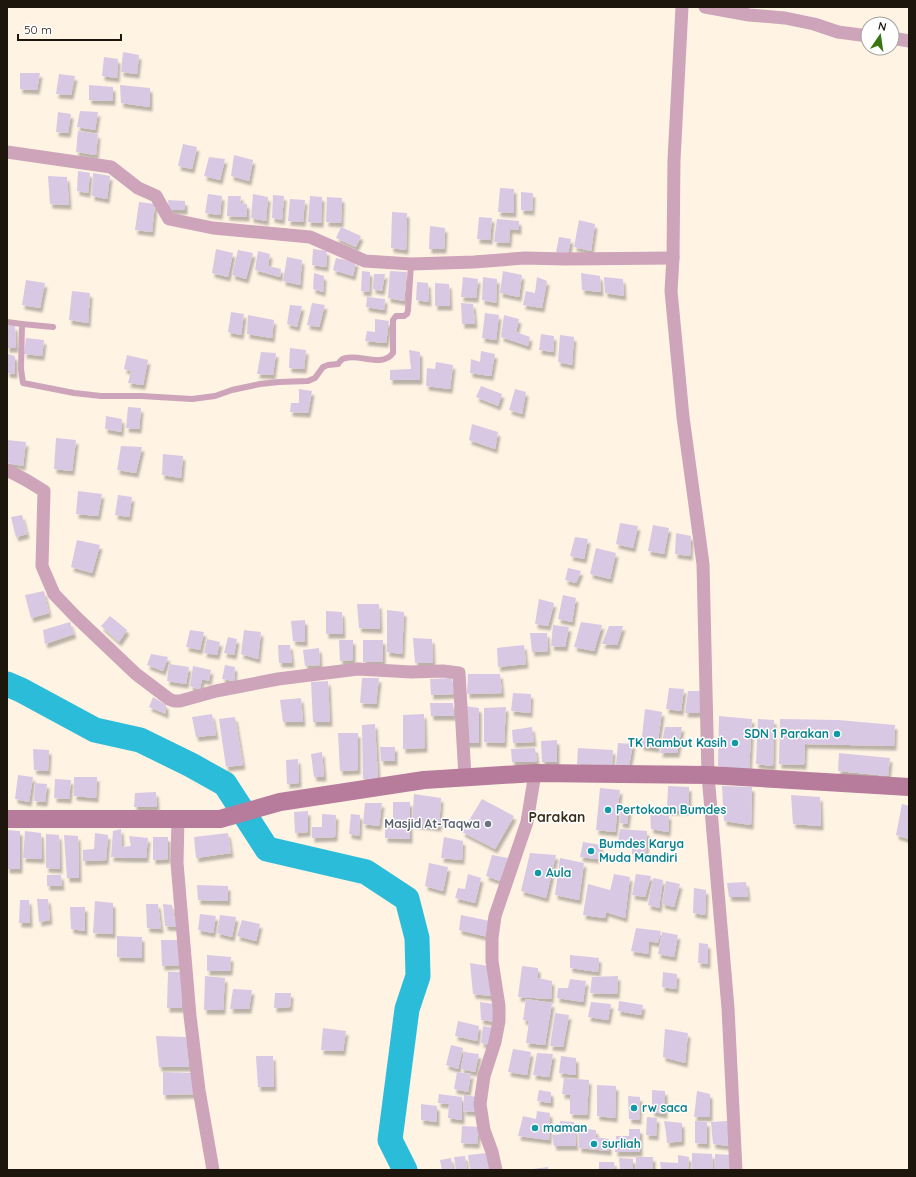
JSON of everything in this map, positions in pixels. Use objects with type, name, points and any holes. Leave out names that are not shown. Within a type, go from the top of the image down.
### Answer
[{"type":"street","points":[[682,7],[674,160],[672,291],[683,417],[703,564],[708,697],[708,775],[728,1008],[736,1170]]},
{"type":"street","points":[[705,7],[749,15],[785,18],[814,24],[838,32],[860,35]]},
{"type":"street","points":[[7,152],[111,167],[138,188],[156,196],[169,219],[213,228],[310,237],[365,261],[410,264],[474,262],[525,258],[673,258]]},
{"type":"street","points":[[7,470],[44,492],[42,566],[54,594],[136,674],[161,694],[174,701],[180,701],[216,690],[278,679],[358,669],[411,672],[443,671],[459,673],[465,777]]},
{"type":"street","points":[[496,1170],[492,1152],[484,1130],[480,1104],[484,1076],[495,1042],[499,1021],[499,1006],[492,961],[492,938],[495,916],[527,822],[535,773]]},
{"type":"street","points":[[7,820],[220,819],[280,802],[424,780],[535,773],[708,775],[909,788]]},
{"type":"street","points":[[178,818],[177,863],[190,1016],[199,1090],[213,1170]]},
{"type":"lane","points":[[22,324],[21,368],[23,383],[74,393],[101,396],[141,396],[192,399],[215,396],[232,390],[260,384],[308,381],[314,378],[323,367],[328,364],[338,364],[346,358],[369,360],[390,357],[393,353],[393,320],[396,316],[404,316],[407,314],[410,264]]},
{"type":"lane","points":[[7,322],[53,326]]},
{"type":"building","points":[[123,52],[139,55],[137,74],[121,72]]},
{"type":"building","points":[[104,57],[118,59],[117,78],[102,76]]},
{"type":"building","points":[[20,73],[40,73],[37,90],[20,89]]},
{"type":"building","points":[[59,74],[75,76],[71,95],[56,94]]},
{"type":"building","points":[[89,85],[113,87],[113,101],[89,100]]},
{"type":"building","points":[[120,85],[150,88],[150,107],[121,103]]},
{"type":"building","points":[[80,111],[98,112],[95,130],[77,127]]},
{"type":"building","points":[[58,112],[71,114],[68,133],[56,132]]},
{"type":"building","points":[[78,131],[98,134],[96,155],[76,152]]},
{"type":"building","points":[[183,144],[197,147],[192,169],[178,166]]},
{"type":"building","points":[[234,155],[253,160],[249,181],[231,176]]},
{"type":"building","points":[[209,157],[225,159],[220,180],[204,176]]},
{"type":"building","points":[[78,171],[90,173],[88,193],[77,191]]},
{"type":"building","points":[[93,173],[110,176],[107,199],[92,196]]},
{"type":"building","points":[[48,176],[67,177],[69,205],[50,204]]},
{"type":"building","points":[[500,188],[514,189],[514,213],[498,212]]},
{"type":"building","points":[[521,192],[533,193],[532,211],[521,210]]},
{"type":"building","points":[[208,194],[222,196],[220,215],[205,213]]},
{"type":"building","points":[[253,194],[268,197],[266,221],[251,218]]},
{"type":"building","points":[[273,195],[284,196],[282,220],[272,218]]},
{"type":"building","points":[[228,196],[241,196],[240,203],[247,204],[247,217],[227,216]]},
{"type":"building","points":[[310,196],[322,197],[321,223],[308,222]]},
{"type":"building","points":[[327,197],[342,198],[341,223],[326,222]]},
{"type":"building","points":[[290,199],[305,200],[303,222],[288,221]]},
{"type":"building","points":[[168,200],[185,201],[185,210],[169,210]]},
{"type":"building","points":[[139,202],[155,204],[152,232],[135,230]]},
{"type":"building","points":[[392,212],[407,213],[406,250],[391,248]]},
{"type":"building","points":[[479,217],[492,218],[490,240],[477,239]]},
{"type":"building","points":[[497,219],[519,221],[519,230],[510,229],[509,243],[494,242]]},
{"type":"building","points":[[579,220],[595,224],[591,251],[574,247]]},
{"type":"building","points":[[430,226],[445,228],[444,249],[429,249]]},
{"type":"building","points":[[341,227],[361,236],[356,247],[336,238]]},
{"type":"building","points":[[559,237],[571,239],[568,254],[556,252]]},
{"type":"building","points":[[216,249],[233,253],[228,277],[212,273]]},
{"type":"building","points":[[313,249],[327,251],[326,267],[312,265]]},
{"type":"building","points":[[238,250],[253,253],[246,279],[232,275]]},
{"type":"building","points":[[258,251],[270,254],[268,266],[281,269],[280,277],[255,270]]},
{"type":"building","points":[[287,257],[302,260],[300,285],[283,281]]},
{"type":"building","points":[[336,258],[356,262],[353,276],[333,270]]},
{"type":"building","points":[[362,271],[370,272],[369,292],[361,291]]},
{"type":"building","points":[[390,271],[407,272],[404,301],[388,298]]},
{"type":"building","points":[[503,271],[522,275],[519,297],[500,293]]},
{"type":"building","points":[[314,273],[324,276],[323,292],[313,289]]},
{"type":"building","points":[[581,273],[600,276],[601,292],[582,290]]},
{"type":"building","points":[[374,274],[385,274],[382,291],[373,289]]},
{"type":"building","points":[[463,277],[478,279],[476,298],[461,297]]},
{"type":"building","points":[[483,277],[497,279],[496,303],[482,300]]},
{"type":"building","points":[[537,277],[547,281],[542,308],[523,305],[526,291],[535,293]]},
{"type":"building","points":[[604,277],[623,279],[624,296],[605,293]]},
{"type":"building","points":[[26,280],[45,283],[40,308],[22,305]]},
{"type":"building","points":[[417,282],[428,283],[429,302],[416,300]]},
{"type":"building","points":[[435,283],[449,284],[450,306],[435,306]]},
{"type":"building","points":[[72,291],[90,293],[88,323],[69,320]]},
{"type":"building","points":[[367,297],[385,299],[384,310],[366,307]]},
{"type":"building","points":[[312,303],[325,305],[319,327],[307,325]]},
{"type":"building","points":[[461,303],[473,304],[475,324],[462,324]]},
{"type":"building","points":[[290,305],[302,306],[297,327],[287,324]]},
{"type":"building","points":[[231,312],[244,314],[241,335],[228,332]]},
{"type":"building","points":[[485,313],[499,315],[496,340],[482,338]]},
{"type":"building","points":[[248,315],[274,320],[272,338],[247,334]]},
{"type":"building","points":[[504,315],[519,319],[516,332],[530,337],[528,346],[501,337]]},
{"type":"building","points":[[375,319],[389,321],[386,343],[365,341],[367,331],[375,332]]},
{"type":"building","points":[[7,325],[15,326],[16,348],[7,348]]},
{"type":"building","points":[[541,334],[554,336],[553,352],[539,350]]},
{"type":"building","points":[[560,335],[574,337],[572,365],[558,362]]},
{"type":"building","points":[[26,338],[44,340],[42,356],[24,354]]},
{"type":"building","points":[[290,348],[306,350],[304,369],[289,368]]},
{"type":"building","points":[[409,350],[420,352],[420,380],[390,380],[390,370],[411,369]]},
{"type":"building","points":[[481,351],[495,354],[491,376],[470,373],[471,359],[480,362]]},
{"type":"building","points":[[261,352],[276,353],[273,375],[257,374]]},
{"type":"building","points":[[7,354],[15,356],[15,374],[7,373]]},
{"type":"building","points":[[127,355],[148,360],[143,385],[128,383],[131,371],[124,369]]},
{"type":"building","points":[[436,362],[453,365],[450,389],[426,386],[427,368],[435,369]]},
{"type":"building","points":[[481,386],[502,394],[498,406],[476,397]]},
{"type":"building","points":[[299,389],[312,391],[308,413],[290,412],[291,403],[299,403]]},
{"type":"building","points":[[515,389],[526,392],[522,414],[509,410]]},
{"type":"building","points":[[128,407],[141,408],[139,429],[126,428]]},
{"type":"building","points":[[106,416],[122,419],[121,432],[105,429]]},
{"type":"building","points":[[472,424],[498,432],[495,449],[469,440]]},
{"type":"building","points":[[56,438],[76,440],[72,471],[54,469]]},
{"type":"building","points":[[7,440],[26,442],[23,466],[7,463]]},
{"type":"building","points":[[121,446],[142,447],[136,473],[117,470]]},
{"type":"building","points":[[163,454],[183,456],[181,478],[162,475]]},
{"type":"building","points":[[78,491],[102,494],[98,516],[76,514]]},
{"type":"building","points":[[118,495],[132,497],[129,517],[115,515]]},
{"type":"building","points":[[22,515],[27,534],[16,537],[11,517]]},
{"type":"building","points":[[620,523],[638,526],[633,548],[616,544]]},
{"type":"building","points":[[653,525],[669,528],[664,554],[648,551]]},
{"type":"building","points":[[676,533],[691,536],[690,556],[675,554]]},
{"type":"building","points":[[575,537],[588,539],[584,559],[570,556]]},
{"type":"building","points":[[77,540],[100,545],[92,573],[71,567]]},
{"type":"building","points":[[596,548],[616,553],[610,579],[590,574]]},
{"type":"building","points":[[568,568],[581,571],[576,583],[565,580]]},
{"type":"building","points":[[44,591],[49,613],[31,618],[25,595]]},
{"type":"building","points":[[563,595],[576,598],[572,622],[558,619]]},
{"type":"building","points":[[539,599],[554,603],[548,626],[535,624]]},
{"type":"building","points":[[357,604],[379,604],[380,629],[359,628]]},
{"type":"building","points":[[387,610],[404,612],[402,654],[387,652]]},
{"type":"building","points":[[326,611],[342,612],[343,634],[326,634]]},
{"type":"building","points":[[110,616],[127,630],[119,642],[101,626]]},
{"type":"building","points":[[305,620],[305,642],[293,641],[291,621]]},
{"type":"building","points":[[70,622],[74,634],[45,644],[43,630]]},
{"type":"building","points":[[581,622],[602,625],[594,651],[574,647]]},
{"type":"building","points":[[553,625],[569,627],[565,647],[551,646]]},
{"type":"building","points":[[609,626],[623,626],[617,645],[602,644]]},
{"type":"building","points":[[190,630],[204,632],[200,650],[186,647]]},
{"type":"building","points":[[244,630],[261,632],[258,659],[241,654]]},
{"type":"building","points":[[530,633],[547,633],[548,651],[532,652]]},
{"type":"building","points":[[228,637],[237,639],[234,655],[224,653]]},
{"type":"building","points":[[413,638],[432,639],[433,663],[415,663]]},
{"type":"building","points":[[207,639],[220,642],[217,655],[204,653]]},
{"type":"building","points":[[339,640],[353,640],[353,660],[340,661]]},
{"type":"building","points":[[363,640],[383,640],[383,662],[363,662]]},
{"type":"building","points":[[278,645],[290,645],[292,663],[279,663]]},
{"type":"building","points":[[524,645],[526,664],[498,667],[497,648]]},
{"type":"building","points":[[319,648],[320,665],[305,666],[303,650]]},
{"type":"building","points":[[151,654],[168,657],[163,671],[147,665]]},
{"type":"building","points":[[169,664],[189,667],[186,684],[167,681]]},
{"type":"building","points":[[225,665],[235,667],[234,681],[222,679]]},
{"type":"building","points":[[193,666],[211,670],[209,681],[202,679],[200,690],[190,686]]},
{"type":"building","points":[[468,674],[500,674],[502,693],[467,694]]},
{"type":"building","points":[[362,678],[379,678],[376,704],[360,703]]},
{"type":"building","points":[[452,678],[454,694],[431,695],[430,679]]},
{"type":"building","points":[[328,681],[330,722],[313,722],[311,682]]},
{"type":"building","points":[[669,688],[684,689],[681,711],[666,709]]},
{"type":"building","points":[[688,691],[701,691],[699,713],[685,713]]},
{"type":"building","points":[[513,693],[531,694],[530,713],[511,711]]},
{"type":"building","points":[[153,697],[166,705],[166,714],[149,707]]},
{"type":"building","points":[[301,698],[303,722],[283,722],[280,700]]},
{"type":"building","points":[[430,703],[453,703],[454,716],[431,716]]},
{"type":"building","points":[[465,706],[479,708],[479,743],[465,743]]},
{"type":"building","points":[[506,707],[504,743],[484,742],[484,708]]},
{"type":"building","points":[[645,709],[662,712],[657,748],[641,746]]},
{"type":"building","points":[[212,714],[216,735],[196,737],[192,717]]},
{"type":"building","points":[[424,714],[425,748],[403,749],[403,715]]},
{"type":"building","name":"TK Rambut Kasih","points":[[719,716],[752,719],[749,770],[718,766]]},
{"type":"building","points":[[235,717],[243,765],[226,767],[219,719]]},
{"type":"building","points":[[758,719],[774,720],[773,766],[756,764]]},
{"type":"building","name":"SDN 1 Parakan","points":[[780,719],[838,720],[895,725],[894,746],[805,744],[804,765],[779,764]]},
{"type":"building","points":[[375,724],[378,779],[363,779],[362,725]]},
{"type":"building","points":[[532,727],[534,742],[513,743],[512,730]]},
{"type":"building","points":[[665,727],[682,727],[677,753],[660,753]]},
{"type":"building","points":[[338,733],[358,733],[358,770],[340,771]]},
{"type":"building","points":[[557,740],[557,762],[542,762],[541,741]]},
{"type":"building","points":[[618,743],[633,744],[629,766],[616,765]]},
{"type":"building","points":[[380,747],[395,747],[395,761],[381,761]]},
{"type":"building","points":[[535,748],[537,762],[512,762],[511,749]]},
{"type":"building","points":[[578,748],[613,750],[612,765],[577,764]]},
{"type":"building","points":[[33,749],[49,750],[48,771],[34,770]]},
{"type":"building","points":[[322,752],[324,777],[314,777],[311,754]]},
{"type":"building","points":[[839,753],[890,758],[888,776],[838,771]]},
{"type":"building","points":[[298,759],[299,783],[287,784],[286,760]]},
{"type":"building","points":[[18,775],[33,777],[29,802],[15,799]]},
{"type":"building","points":[[74,777],[97,777],[96,798],[74,796]]},
{"type":"building","points":[[55,779],[71,780],[69,799],[54,798]]},
{"type":"building","points":[[35,783],[47,784],[45,802],[34,801]]},
{"type":"building","points":[[668,786],[689,787],[689,810],[667,811]]},
{"type":"building","points":[[722,786],[752,787],[751,825],[724,821]]},
{"type":"building","name":"Pertokoan Bumdes","points":[[600,788],[620,790],[615,832],[596,830]]},
{"type":"building","points":[[156,792],[157,807],[134,807],[135,793]]},
{"type":"building","points":[[414,794],[441,798],[439,827],[412,824]]},
{"type":"building","points":[[791,795],[820,797],[821,826],[793,824]]},
{"type":"building","name":"Masjid At-Taqwa","points":[[482,799],[514,816],[495,849],[462,832]]},
{"type":"building","points":[[393,802],[410,802],[410,839],[385,838],[385,824],[393,821]]},
{"type":"building","points":[[365,803],[382,803],[379,826],[363,824]]},
{"type":"building","points":[[902,804],[909,806],[909,839],[896,835]]},
{"type":"building","points":[[621,808],[629,809],[627,824],[620,823]]},
{"type":"building","points":[[308,811],[308,832],[295,833],[294,812]]},
{"type":"building","points":[[650,812],[669,815],[668,832],[651,829]]},
{"type":"building","points":[[322,814],[336,815],[335,837],[312,838],[312,827],[322,827]]},
{"type":"building","points":[[351,814],[360,815],[359,836],[349,834]]},
{"type":"building","points":[[121,829],[122,847],[131,846],[129,836],[148,838],[146,858],[111,857],[113,831]]},
{"type":"building","points":[[620,829],[647,831],[646,853],[632,854],[632,842],[618,841]]},
{"type":"building","points":[[7,830],[20,831],[20,869],[7,869]]},
{"type":"building","points":[[25,831],[41,833],[42,859],[23,858]]},
{"type":"building","points":[[95,833],[108,835],[106,860],[83,861],[83,850],[94,849]]},
{"type":"building","points":[[228,833],[231,853],[196,858],[194,837]]},
{"type":"building","points":[[46,834],[59,835],[60,869],[46,868]]},
{"type":"building","points":[[64,835],[78,836],[79,878],[67,878]]},
{"type":"building","points":[[153,837],[168,837],[168,859],[153,860]]},
{"type":"building","points":[[444,837],[463,841],[462,860],[441,858]]},
{"type":"building","name":"Bumdes Karya Muda Mandiri","points":[[583,842],[601,845],[597,859],[580,857]]},
{"type":"building","name":"Aula","points":[[530,853],[556,855],[546,898],[521,891]]},
{"type":"building","points":[[492,855],[508,858],[500,881],[486,876]]},
{"type":"building","points":[[560,858],[584,863],[579,900],[555,895]]},
{"type":"building","points":[[429,863],[448,867],[443,891],[425,886]]},
{"type":"building","points":[[468,874],[481,878],[475,903],[455,898],[458,888],[465,889]]},
{"type":"building","points":[[614,874],[630,877],[625,918],[606,912],[605,918],[583,915],[588,884],[610,890],[609,895]]},
{"type":"building","points":[[636,874],[651,876],[645,897],[632,895]]},
{"type":"building","points":[[47,875],[61,875],[62,886],[47,886]]},
{"type":"building","points":[[653,878],[663,880],[659,908],[648,905]]},
{"type":"building","points":[[666,881],[680,884],[674,907],[662,904]]},
{"type":"building","points":[[746,882],[748,897],[729,897],[727,883]]},
{"type":"building","points":[[197,885],[228,886],[228,901],[198,900]]},
{"type":"building","points":[[694,888],[706,890],[705,915],[693,913]]},
{"type":"building","points":[[37,899],[48,899],[50,920],[39,922]]},
{"type":"building","points":[[20,900],[29,900],[30,923],[19,923]]},
{"type":"building","points":[[95,901],[113,903],[113,934],[93,933]]},
{"type":"building","points":[[146,904],[158,904],[161,929],[147,928]]},
{"type":"building","points":[[163,904],[172,905],[176,927],[165,926]]},
{"type":"building","points":[[70,907],[85,907],[85,931],[71,929]]},
{"type":"building","points":[[200,914],[216,916],[213,933],[198,930]]},
{"type":"building","points":[[220,915],[236,917],[232,937],[217,933]]},
{"type":"building","points":[[461,915],[490,921],[488,937],[459,930]]},
{"type":"building","points":[[242,920],[260,924],[256,941],[237,936]]},
{"type":"building","points":[[636,928],[661,931],[658,943],[649,941],[648,954],[631,951]]},
{"type":"building","points":[[662,932],[678,935],[674,957],[658,954]]},
{"type":"building","points":[[117,936],[142,937],[142,958],[117,957]]},
{"type":"building","points":[[161,940],[179,940],[179,965],[162,966]]},
{"type":"building","points":[[699,943],[708,944],[708,964],[698,963]]},
{"type":"building","points":[[207,955],[231,957],[230,971],[207,971]]},
{"type":"building","points":[[570,955],[599,958],[598,972],[570,968]]},
{"type":"building","points":[[470,963],[488,966],[492,996],[473,994]]},
{"type":"building","points":[[522,966],[538,968],[538,978],[552,981],[551,999],[518,997]]},
{"type":"building","points":[[168,972],[181,972],[182,1008],[167,1008]]},
{"type":"building","points":[[663,972],[677,974],[676,989],[662,987]]},
{"type":"building","points":[[205,976],[225,978],[223,1010],[204,1010]]},
{"type":"building","points":[[618,976],[617,994],[590,993],[592,977]]},
{"type":"building","points":[[570,979],[586,981],[583,1002],[557,998],[558,988],[568,988]]},
{"type":"building","points":[[233,989],[252,990],[249,1009],[230,1009]]},
{"type":"building","points":[[275,993],[291,993],[290,1007],[274,1008]]},
{"type":"building","points":[[526,999],[552,1003],[545,1045],[526,1043],[529,1021],[523,1020]]},
{"type":"building","points":[[619,1001],[643,1005],[641,1015],[618,1011]]},
{"type":"building","points":[[480,1002],[494,1004],[496,1022],[481,1020]]},
{"type":"building","points":[[591,1002],[611,1004],[608,1020],[588,1017]]},
{"type":"building","points":[[555,1013],[569,1015],[563,1047],[550,1046]]},
{"type":"building","points":[[458,1021],[479,1026],[477,1041],[455,1036]]},
{"type":"building","points":[[483,1026],[493,1028],[490,1045],[481,1043]]},
{"type":"building","points":[[323,1028],[346,1031],[343,1051],[321,1050]]},
{"type":"building","points":[[665,1029],[688,1033],[685,1063],[663,1057]]},
{"type":"building","points":[[156,1036],[186,1037],[189,1067],[159,1067]]},
{"type":"building","points":[[451,1045],[463,1048],[458,1069],[446,1065]]},
{"type":"building","points":[[513,1049],[531,1052],[527,1075],[508,1072]]},
{"type":"building","points":[[464,1052],[479,1054],[475,1072],[461,1069]]},
{"type":"building","points":[[537,1053],[553,1054],[549,1077],[533,1075]]},
{"type":"building","points":[[256,1056],[273,1056],[274,1087],[258,1087]]},
{"type":"building","points":[[561,1056],[576,1058],[576,1075],[559,1073]]},
{"type":"building","points":[[163,1072],[191,1073],[195,1094],[163,1095]]},
{"type":"building","points":[[457,1072],[471,1074],[468,1092],[454,1089]]},
{"type":"building","points":[[564,1078],[589,1080],[587,1115],[570,1114],[570,1095],[562,1094]]},
{"type":"building","points":[[597,1085],[616,1086],[615,1118],[597,1116]]},
{"type":"building","points":[[539,1090],[551,1092],[551,1103],[537,1101]]},
{"type":"building","points":[[652,1090],[665,1091],[665,1114],[652,1112]]},
{"type":"building","points":[[697,1091],[710,1094],[710,1117],[694,1117]]},
{"type":"building","points":[[439,1094],[462,1097],[462,1120],[448,1118],[449,1104],[438,1103]]},
{"type":"building","points":[[464,1095],[477,1097],[477,1112],[463,1111]]},
{"type":"building","name":"rw saca","points":[[628,1096],[640,1097],[639,1120],[629,1119]]},
{"type":"building","points":[[421,1104],[437,1106],[437,1122],[421,1120]]},
{"type":"building","name":"maman","points":[[537,1111],[550,1113],[549,1140],[518,1136],[523,1116],[536,1119]]},
{"type":"building","points":[[647,1117],[657,1118],[656,1136],[646,1135]]},
{"type":"building","points":[[560,1121],[574,1122],[576,1146],[554,1146],[552,1135],[561,1134]]},
{"type":"building","points":[[664,1121],[682,1123],[682,1141],[667,1143]]},
{"type":"building","points":[[695,1121],[707,1122],[707,1144],[695,1143]]},
{"type":"building","points":[[727,1121],[729,1146],[713,1144],[711,1122]]},
{"type":"building","points":[[462,1126],[479,1127],[477,1144],[461,1143]]},
{"type":"building","name":"surliah","points":[[578,1128],[596,1130],[596,1137],[609,1139],[609,1151],[579,1148]]},
{"type":"building","points":[[629,1129],[640,1129],[640,1152],[615,1152],[616,1136],[629,1136]]},
{"type":"building","points":[[487,1153],[489,1170],[470,1170],[468,1155]]},
{"type":"building","points":[[692,1153],[712,1154],[713,1170],[692,1170]]},
{"type":"building","points":[[715,1154],[731,1155],[731,1170],[715,1170]]},
{"type":"building","points":[[678,1155],[689,1157],[688,1170],[661,1170],[660,1162],[678,1163]]},
{"type":"building","points":[[465,1156],[467,1170],[456,1170],[454,1157]]},
{"type":"building","points":[[636,1157],[653,1157],[653,1170],[636,1170]]},
{"type":"building","points":[[451,1158],[453,1170],[442,1170],[440,1160]]},
{"type":"building","points":[[619,1158],[633,1159],[633,1170],[620,1170]]},
{"type":"building","points":[[599,1162],[614,1162],[615,1170],[599,1170]]},
{"type":"building","points":[[548,1167],[548,1170],[533,1170],[533,1169]]},
{"type":"waterway","points":[[7,684],[95,730],[140,740],[191,765],[225,784],[267,849],[366,872],[407,899],[417,938],[418,976],[407,1009],[390,1140],[405,1170]]},
{"type":"place","name":"SDN 1 Parakan","points":[[837,734]]},
{"type":"place","name":"TK Rambut Kasih","points":[[735,743]]},
{"type":"place","name":"Pertokoan Bumdes","points":[[608,810]]},
{"type":"place","name":"Masjid At-Taqwa","points":[[488,824]]},
{"type":"place","name":"Bumdes Karya Muda Mandiri","points":[[591,851]]},
{"type":"place","name":"Aula","points":[[538,873]]},
{"type":"place","name":"rw saca","points":[[634,1108]]},
{"type":"place","name":"maman","points":[[535,1128]]},
{"type":"place","name":"surliah","points":[[594,1144]]},
{"type":"district","name":"Parakan","points":[[557,817]]}]
